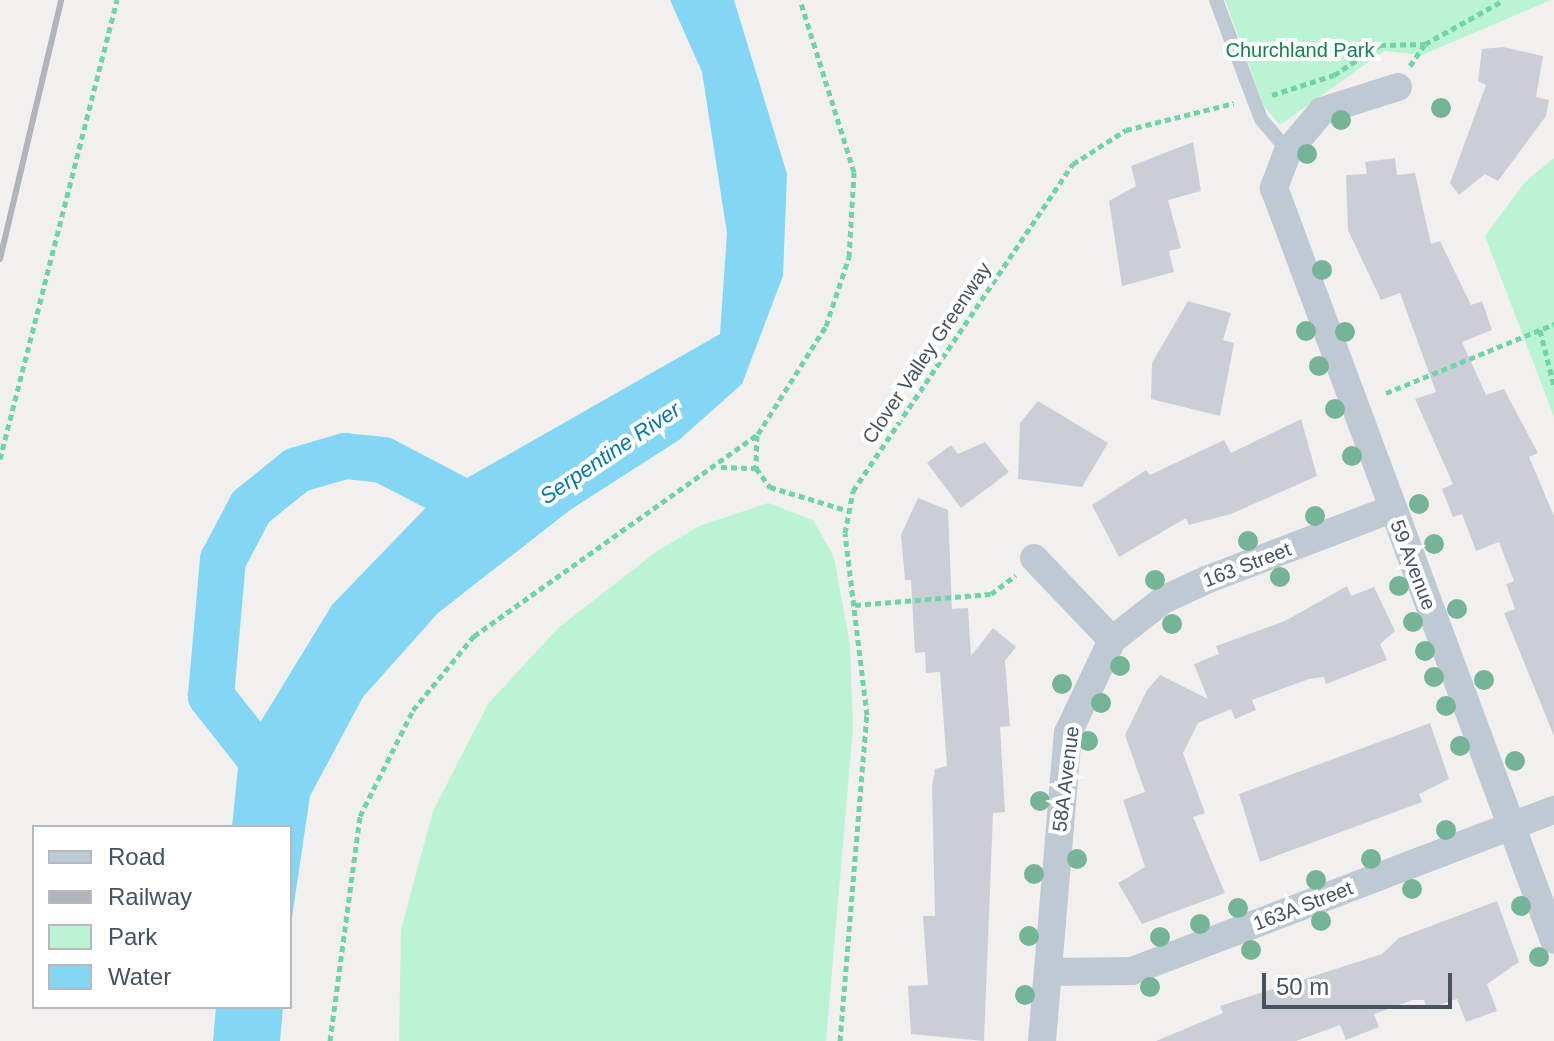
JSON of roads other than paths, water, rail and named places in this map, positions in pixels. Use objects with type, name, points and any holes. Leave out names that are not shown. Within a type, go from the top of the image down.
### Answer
[{"type":"street","points":[[1288,151],[1322,111],[1398,87]]},
{"type":"street","name":"59 Avenue","points":[[1288,151],[1274,188],[1554,940]]},
{"type":"street","name":"163 Street","points":[[1112,640],[1163,600],[1206,580],[1392,509]]},
{"type":"street","points":[[1034,558],[1112,640]]},
{"type":"street","name":"58A Avenue","points":[[1042,1041],[1068,733],[1112,640]]},
{"type":"street","name":"163A Street","points":[[1048,972],[1132,971],[1554,810]]},
{"type":"lane","points":[[1216,0],[1254,98],[1288,151]]},
{"type":"water","name":"Serpentine River","points":[[670,0],[734,0],[787,174],[783,276],[742,384],[679,440],[570,510],[438,613],[363,697],[310,796],[292,918],[292,825],[232,825],[239,757],[332,605],[439,494],[720,334],[727,233],[702,72]]},
{"type":"water","points":[[216,1009],[283,1009],[280,1041],[213,1041]]},
{"type":"waterway","points":[[282,786],[211,696],[223,560],[251,507],[297,470],[345,456],[383,460],[500,521]]},
{"type":"railway","points":[[0,259],[61,0]]},
{"type":"park label","name":"Churchland Park","points":[[1300,50]]}]
